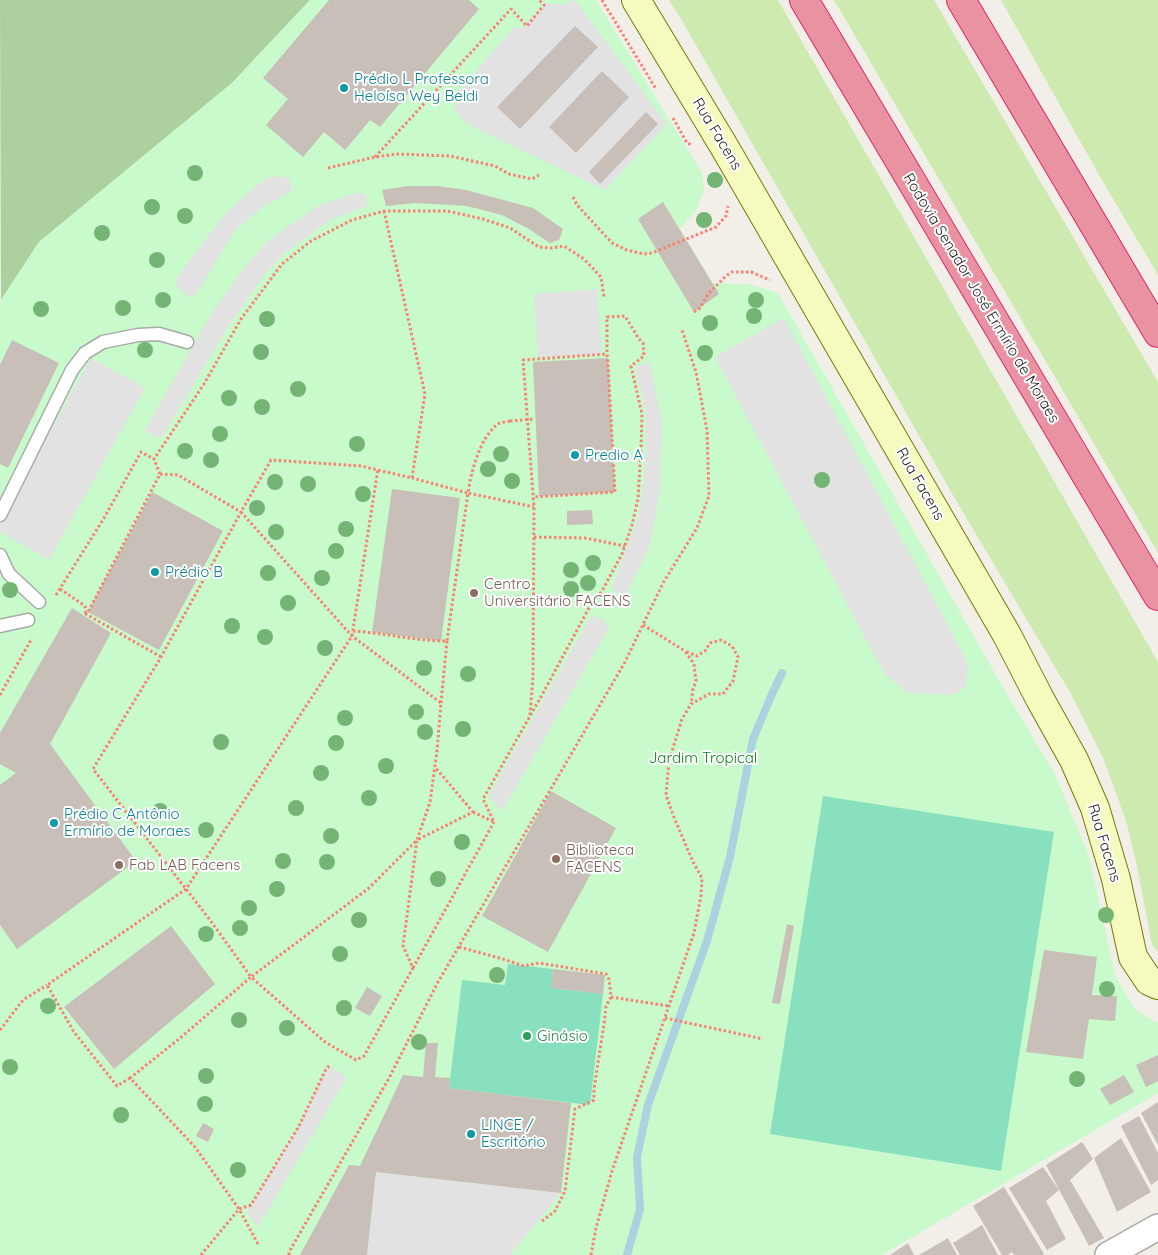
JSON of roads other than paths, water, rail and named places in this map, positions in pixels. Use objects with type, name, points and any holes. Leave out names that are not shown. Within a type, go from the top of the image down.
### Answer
[{"type":"highway","name":"Rodovia Senador José Ermírio de Moraes","points":[[804,0],[1158,596]]},
{"type":"highway","points":[[961,0],[1158,333]]},
{"type":"main road","name":"Rua Facens","points":[[636,0],[725,148],[997,618],[1074,760],[1095,808],[1116,879],[1133,957],[1149,981],[1158,986]]},
{"type":"street","points":[[1108,1255],[1158,1227]]},
{"type":"lane","points":[[0,515],[72,370],[85,353],[103,342],[138,335],[160,334],[187,342]]},
{"type":"lane","points":[[0,555],[9,574],[38,602]]},
{"type":"lane","points":[[0,626],[28,620]]},
{"type":"waterway","points":[[627,1255],[640,1209],[637,1157],[648,1105],[707,941],[730,857],[753,739],[782,673]]},
{"type":"place","name":"Prédio L Professora Heloísa Wey Beldi","points":[[344,88]]},
{"type":"place","name":"Predio A","points":[[575,455]]},
{"type":"place","name":"Prédio B","points":[[155,572]]},
{"type":"place","name":"Centro Universitário FACENS","points":[[474,593]]},
{"type":"place","name":"Prédio C Antônio Ermírio de Moraes","points":[[54,823]]},
{"type":"place","name":"Biblioteca FACENS","points":[[556,859]]},
{"type":"place","name":"Fab LAB Facens","points":[[119,865]]},
{"type":"place","name":"Ginásio","points":[[527,1036]]},
{"type":"place","name":"LINCE / Escritório","points":[[471,1134]]},
{"type":"park label","name":"Jardim Tropical","points":[[703,758]]}]
